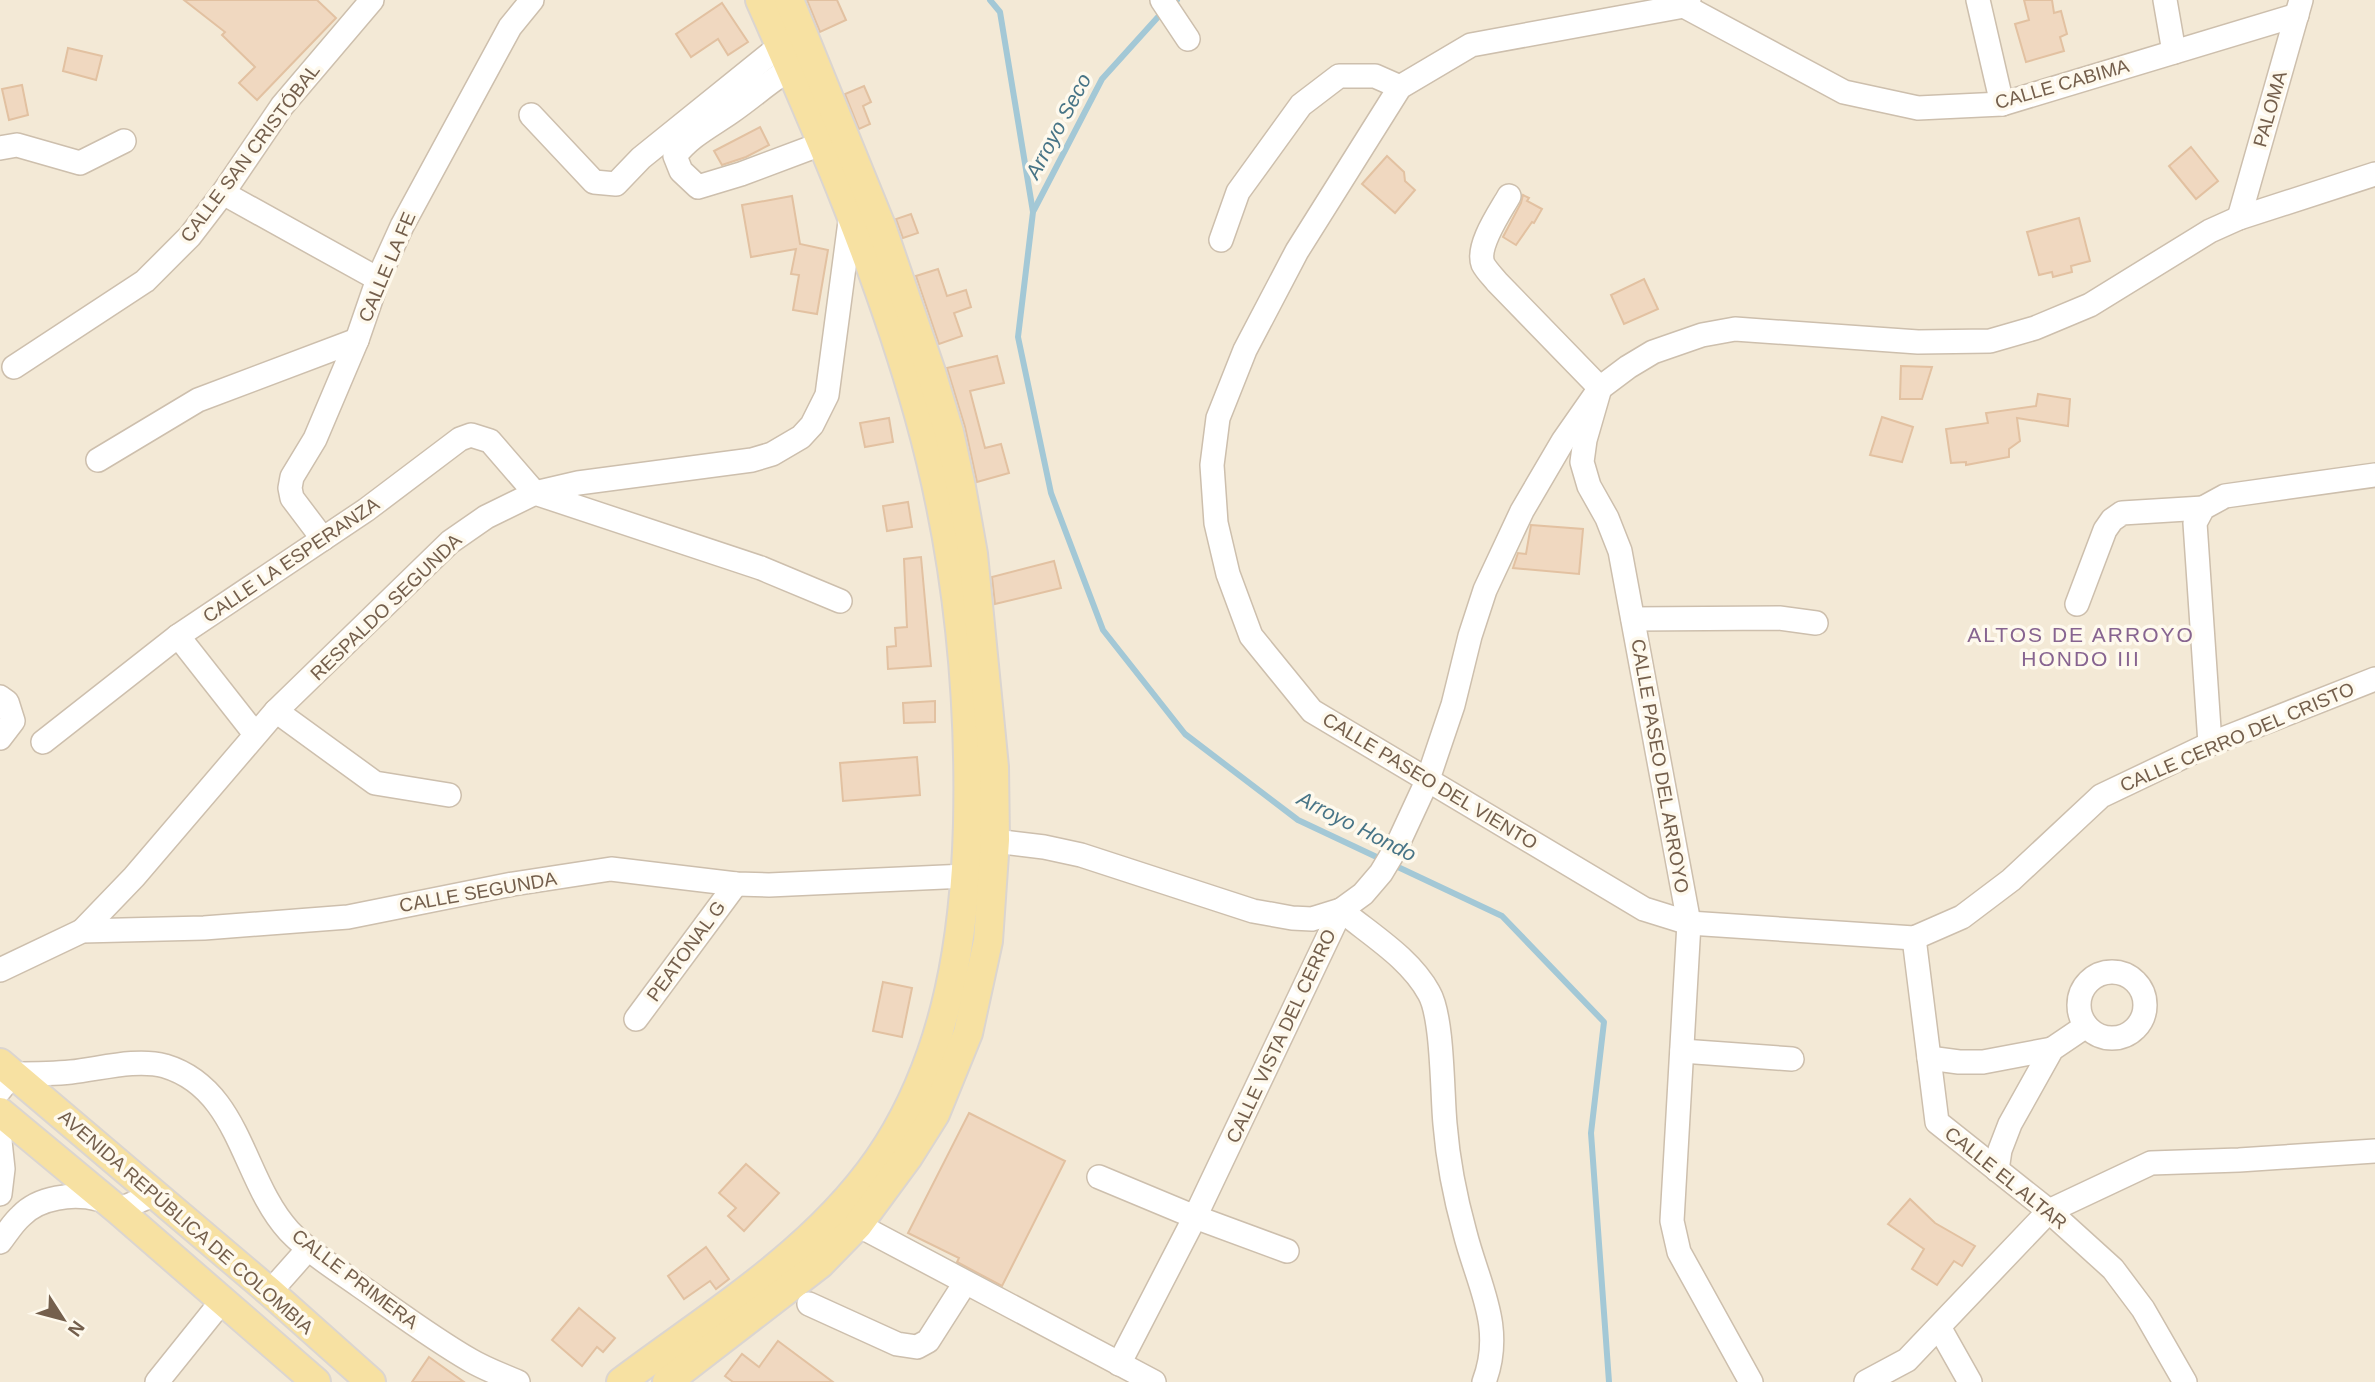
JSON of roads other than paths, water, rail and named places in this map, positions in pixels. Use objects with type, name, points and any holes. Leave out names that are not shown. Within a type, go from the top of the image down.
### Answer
[{"type":"main road","points":[[667,1382],[820,1264],[887,1147],[925,1074],[938,1037],[952,984],[960,938],[966,876],[981,839],[994,767],[973,554],[949,432],[932,372],[881,226],[794,56],[760,0]]},
{"type":"main road","points":[[621,1382],[808,1240],[849,1217],[908,1157],[934,1114],[968,1033],[988,941],[981,839],[969,766],[961,643],[939,498],[919,415],[877,284],[851,213],[821,144],[794,56],[789,0]]},
{"type":"main road","name":"AVENIDA REPÚBLICA DE COLOMBIA","points":[[4,1076],[155,1194],[371,1382]]},
{"type":"main road","name":"AVENIDA REPÚBLICA DE COLOMBIA","points":[[0,1112],[118,1210],[316,1382]]},
{"type":"street","name":"CALLE SAN CRISTÓBAL","points":[[14,367],[145,281],[190,236],[282,106],[372,0]]},
{"type":"street","name":"CALLE LA FE","points":[[323,539],[292,498],[292,477],[315,439],[402,226],[510,27],[531,0]]},
{"type":"street","points":[[1162,0],[1183,31]]},
{"type":"street","points":[[1978,0],[2002,104]]},
{"type":"street","points":[[2165,0],[2174,52]]},
{"type":"street","name":"CALLE CABIMA","points":[[1686,3],[1844,92],[1919,108],[2002,104],[2174,52],[2299,8]]},
{"type":"street","name":"CALLE PASEO DEL VIENTO","points":[[1686,3],[1471,45],[1400,87],[1297,251],[1245,350],[1218,418],[1212,465],[1216,523],[1228,574],[1251,636],[1312,711],[1644,909],[1689,923]]},
{"type":"street","name":"PALOMA","points":[[2239,218],[2299,8]]},
{"type":"street","points":[[531,116],[594,181],[616,184],[641,158],[794,56]]},
{"type":"street","points":[[794,56],[733,111],[685,142],[675,156],[681,171],[698,187],[821,144]]},
{"type":"street","points":[[1221,240],[1238,192],[1301,105],[1339,76],[1375,76],[1400,87]]},
{"type":"street","points":[[0,148],[18,145],[80,163],[124,141]]},
{"type":"street","points":[[981,839],[1081,855],[1253,911],[1312,919],[1341,910],[1363,894],[1381,873],[1407,826],[1428,779],[1453,705],[1470,636],[1485,590],[1522,511],[1563,441],[1601,388],[1653,352],[1702,335],[1735,329],[1918,342],[1990,341],[2035,328],[2090,304],[2210,230],[2375,174]]},
{"type":"street","points":[[223,193],[379,279]]},
{"type":"street","points":[[1509,196],[1485,241],[1483,264],[1497,282],[1601,388]]},
{"type":"street","name":"RESPALDO SEGUNDA","points":[[82,931],[134,877],[276,711],[450,542],[486,517],[535,493],[578,483],[752,460],[772,454],[801,438],[812,425],[827,395],[851,213]]},
{"type":"street","points":[[98,460],[198,400],[357,340]]},
{"type":"street","name":"CALLE PASEO DEL ARROYO","points":[[1601,388],[1585,440],[1583,462],[1589,486],[1607,518],[1620,551],[1689,923],[1672,1221],[1678,1252],[1751,1382]]},
{"type":"street","name":"CALLE LA ESPERANZA","points":[[43,742],[178,636],[366,510],[460,439],[471,435],[490,441],[535,493]]},
{"type":"street","points":[[2077,604],[2105,530],[2112,520],[2122,513],[2203,508],[2225,496],[2375,475]]},
{"type":"street","points":[[535,493],[761,568],[840,601]]},
{"type":"street","points":[[2203,508],[2196,523],[2210,744]]},
{"type":"street","points":[[1633,619],[1779,618],[1816,623]]},
{"type":"street","points":[[178,636],[255,734]]},
{"type":"street","name":"CALLE CERRO DEL CRISTO","points":[[1689,923],[1914,938],[1962,918],[1982,903],[2011,880],[2101,796],[2210,744],[2375,679]]},
{"type":"street","points":[[0,696],[7,702],[13,721],[0,738]]},
{"type":"street","points":[[276,711],[375,783],[449,795]]},
{"type":"street","name":"CALLE SEGUNDA","points":[[0,970],[82,931],[204,928],[348,916],[513,884],[611,869],[736,884],[769,885],[966,876]]},
{"type":"street","name":"PEATONAL G","points":[[636,1019],[736,884]]},
{"type":"street","name":"CALLE VISTA DEL CERRO","points":[[1119,1364],[1195,1217],[1341,910],[1418,976],[1431,996],[1437,1020],[1449,1166],[1465,1235],[1490,1307],[1493,1332],[1491,1358],[1484,1382]]},
{"type":"street","name":"CALLE EL ALTAR","points":[[1914,938],[1937,1122],[2049,1211],[2113,1269],[2143,1309],[2185,1382]]},
{"type":"street","points":[[1929,1058],[1983,1062],[2052,1049],[2086,1026]]},
{"type":"street","points":[[1997,1170],[2000,1150],[2010,1124],[2052,1049]]},
{"type":"street","points":[[1682,1051],[1792,1059]]},
{"type":"street","name":"CALLE PRIMERA","points":[[4,1076],[68,1073],[134,1064],[164,1066],[191,1079],[214,1097],[230,1121],[268,1202],[288,1230],[308,1249],[471,1361],[518,1382]]},
{"type":"street","points":[[0,1141],[3,1169],[0,1194]]},
{"type":"street","points":[[1866,1382],[1908,1360],[2049,1211],[2151,1163],[2375,1151]]},
{"type":"street","points":[[1099,1177],[1287,1251]]},
{"type":"street","points":[[0,1242],[22,1214],[38,1203],[54,1198],[100,1200],[118,1210],[155,1194]]},
{"type":"street","points":[[849,1217],[965,1283],[1154,1382]]},
{"type":"street","points":[[270,1292],[308,1249]]},
{"type":"street","points":[[809,1304],[897,1344],[918,1348],[928,1340],[965,1283]]},
{"type":"street","points":[[157,1382],[222,1301]]},
{"type":"street","points":[[1939,1326],[1970,1382]]},
{"type":"waterway","name":"Arroyo Hondo","points":[[990,0],[1000,12],[1033,212],[1018,337],[1051,493],[1103,630],[1185,734],[1298,820],[1502,916],[1604,1022],[1591,1133],[1609,1382]]},
{"type":"waterway","name":"Arroyo Seco","points":[[1034,210],[1102,79],[1177,0]]},
{"type":"district","name":"ALTOS DE ARROYO HONDO III","points":[[2081,646]]}]
